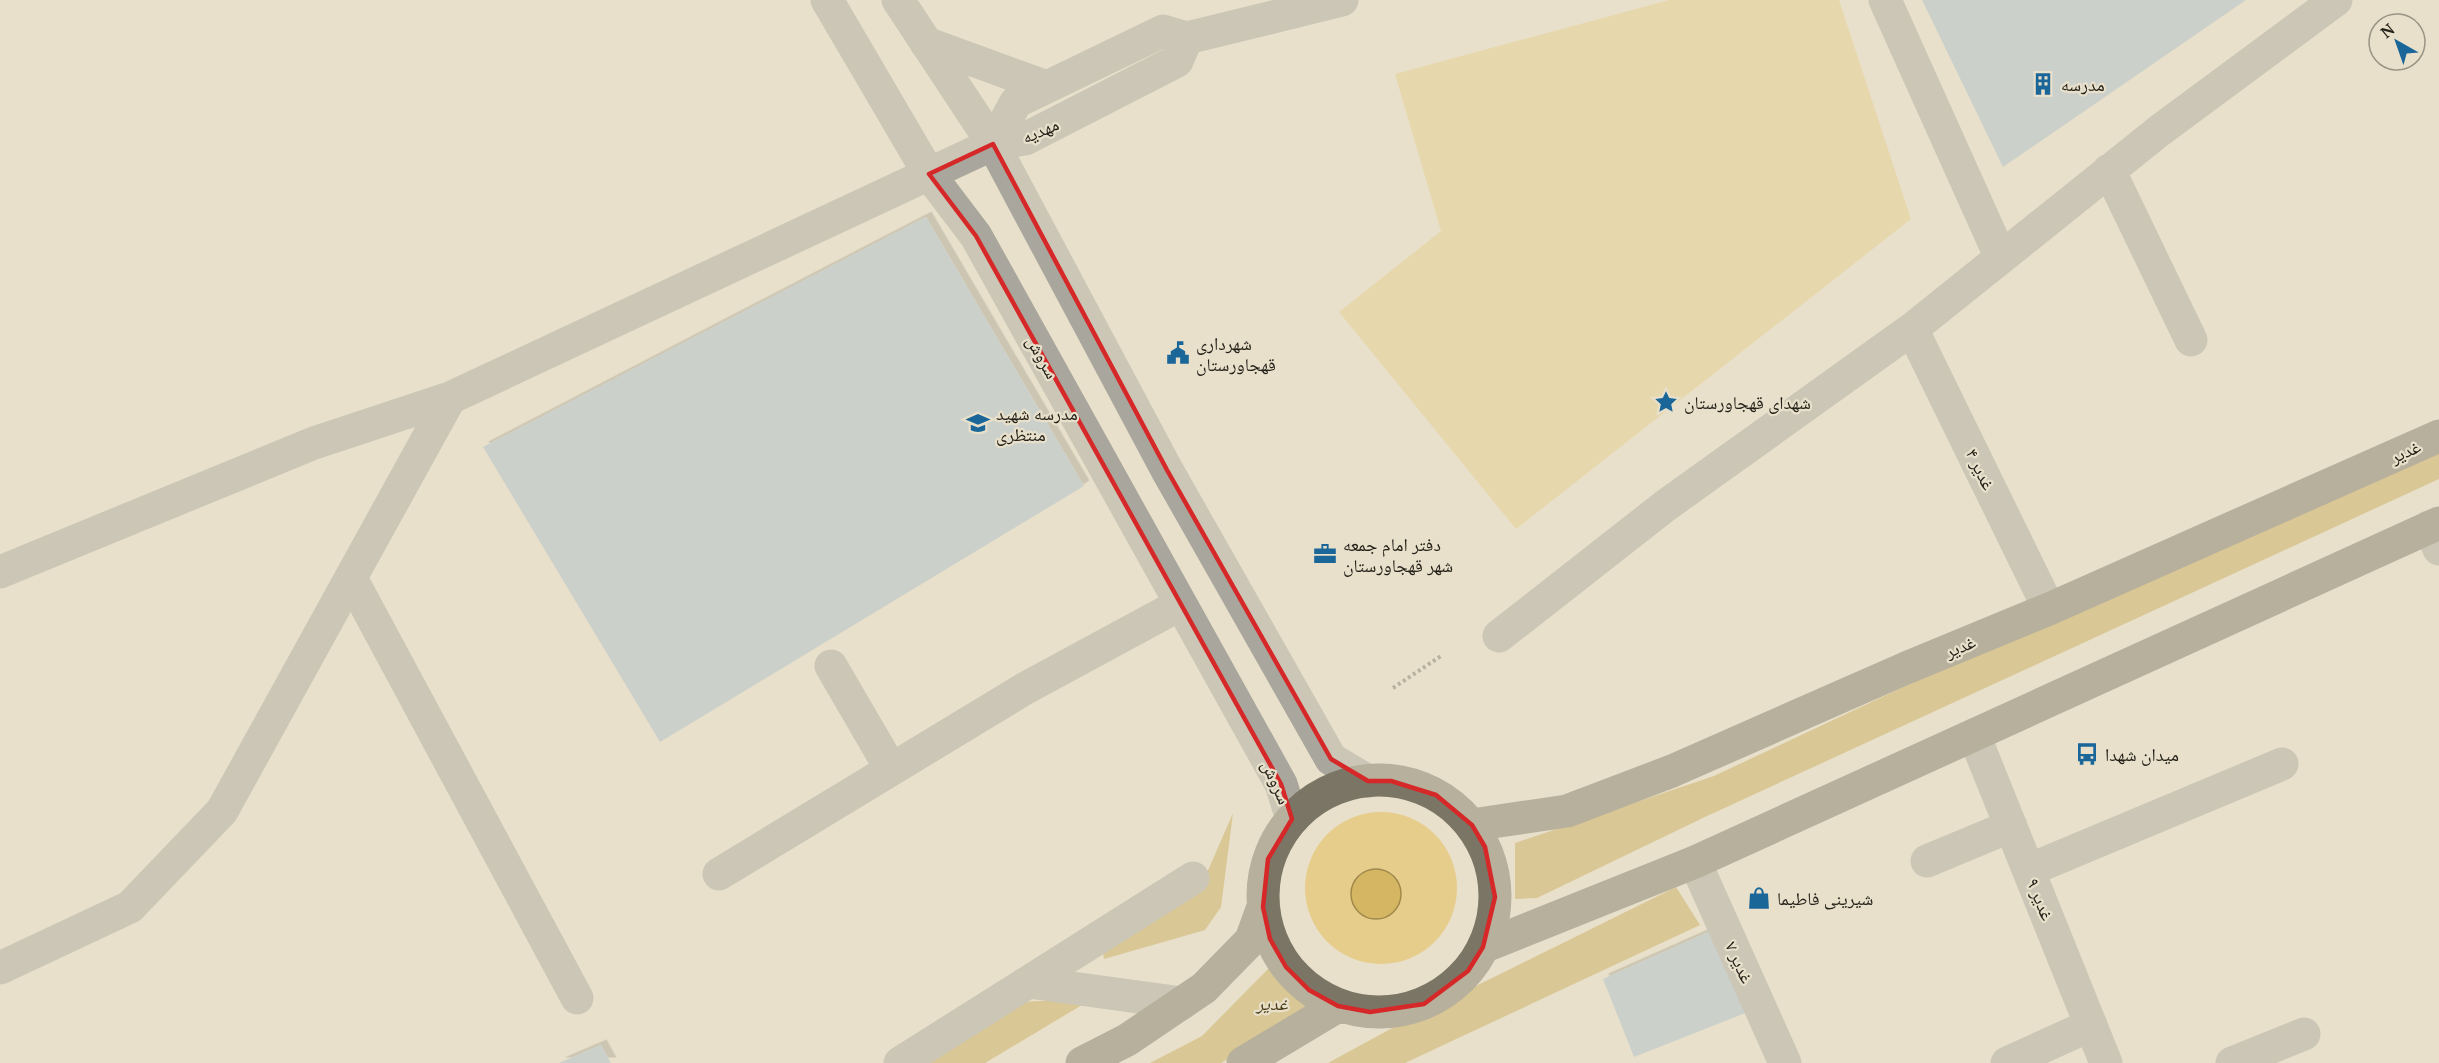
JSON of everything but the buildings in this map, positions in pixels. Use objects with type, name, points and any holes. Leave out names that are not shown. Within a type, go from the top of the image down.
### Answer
[{"type":"main road","name":"غدیر","points":[[1472,825],[1567,811],[1672,771],[1895,673],[2049,609],[2439,436]]},
{"type":"main road","points":[[1484,947],[1695,862],[1974,735],[2436,533]]},
{"type":"main road","points":[[1368,781],[1391,781],[1415,785],[1455,808],[1472,825],[1485,847],[1495,897],[1492,923],[1484,947],[1468,970],[1448,989],[1424,1004],[1397,1011],[1370,1012],[1338,1006],[1309,990],[1286,967],[1270,939],[1263,907],[1263,883],[1268,859],[1278,838],[1292,819],[1314,799],[1340,787],[1368,781]]},
{"type":"main road","points":[[1082,1063],[1127,1040],[1204,988],[1251,940],[1263,907]]},
{"type":"main road","points":[[1243,1063],[1338,1006]]},
{"type":"street","name":"سروش","points":[[827,0],[929,174],[976,236],[1281,784],[1292,819]]},
{"type":"street","points":[[898,0],[993,144],[1167,470],[1331,759],[1368,781]]},
{"type":"street","name":"مهدیه","points":[[993,144],[1016,102],[1163,31],[1187,38],[1239,13],[1342,0]]},
{"type":"street","points":[[1885,0],[2001,258]]},
{"type":"street","points":[[1499,636],[1665,506],[1912,329],[2109,170],[2336,0]]},
{"type":"street","name":"مهدیه","points":[[993,144],[1025,139],[1178,60],[1187,38]]},
{"type":"street","points":[[926,43],[1047,87]]},
{"type":"street","points":[[0,572],[314,443],[450,398],[993,144]]},
{"type":"street","points":[[2109,170],[2190,340]]},
{"type":"street","name":"غدیر ۴","points":[[1912,329],[2049,609]]},
{"type":"street","points":[[0,968],[130,907],[222,811],[450,398]]},
{"type":"street","points":[[351,578],[577,998]]},
{"type":"street","points":[[718,874],[1024,689],[1181,604]]},
{"type":"street","points":[[831,666],[891,769]]},
{"type":"street","name":"غدیر ۹","points":[[1974,735],[2106,1063]]},
{"type":"street","points":[[2029,870],[2282,765]]},
{"type":"street","points":[[1928,861],[2011,826]]},
{"type":"street","name":"غدیر ۷","points":[[1695,862],[1785,1063]]},
{"type":"street","points":[[900,1063],[1193,878]]},
{"type":"street","points":[[1029,982],[1182,1003]]},
{"type":"street","points":[[2007,1063],[2091,1025]]},
{"type":"street","points":[[2232,1063],[2304,1034]]},
{"type":"path","points":[[1393,688],[1441,656]]},
{"type":"highlighted area","points":[[993,144],[1167,470],[1331,759],[1368,781],[1391,781],[1436,795],[1472,825],[1485,847],[1495,897],[1483,947],[1468,971],[1424,1004],[1370,1012],[1338,1006],[1309,990],[1286,967],[1270,939],[1263,907],[1268,859],[1292,819],[1281,784],[976,236],[929,174]]},
{"type":"shaded area","points":[[1669,0],[1839,0],[1911,219],[1516,529],[1339,312],[1441,231],[1395,74]]},
{"type":"shaded area","points":[[1381,812],[1410,818],[1435,834],[1451,859],[1457,888],[1451,917],[1435,942],[1410,958],[1381,964],[1352,958],[1327,942],[1311,917],[1305,888],[1311,859],[1327,834],[1352,818]]},
{"type":"shaded area","points":[[1371,869],[1381,869],[1394,876],[1401,889],[1401,899],[1394,912],[1381,919],[1371,919],[1362,915],[1355,908],[1351,899],[1351,889],[1355,880],[1362,873]]},
{"type":"green space","points":[[2439,447],[2439,479],[1707,816],[1537,898],[1515,899],[1515,843],[1714,776],[1984,649]]},
{"type":"green space","points":[[1233,813],[1221,907],[1205,930],[1104,959],[1102,947],[1203,882]]},
{"type":"green space","points":[[1676,887],[1700,925],[1405,1063],[1328,1063],[1407,1020]]},
{"type":"green space","name":"غدیر","points":[[1271,966],[1317,1009],[1221,1063],[1150,1063],[1202,1036]]},
{"type":"green space","points":[[1092,999],[985,1063],[921,1063],[1016,1002]]},
{"type":"place","name":"مدرسه","points":[[2043,84]]},
{"type":"place","name":"شهرداری قهجاورستان","points":[[1178,353]]},
{"type":"place","name":"شهدای قهجاورستان","points":[[1666,402]]},
{"type":"place","name":"مدرسه شهید منتظری","points":[[978,423]]},
{"type":"place","name":"دفتر امام جمعه شهر قهجاورستان","points":[[1325,554]]},
{"type":"place","name":"میدان شهدا","points":[[2087,754]]},
{"type":"place","name":"شیرینی فاطیما","points":[[1759,898]]}]
